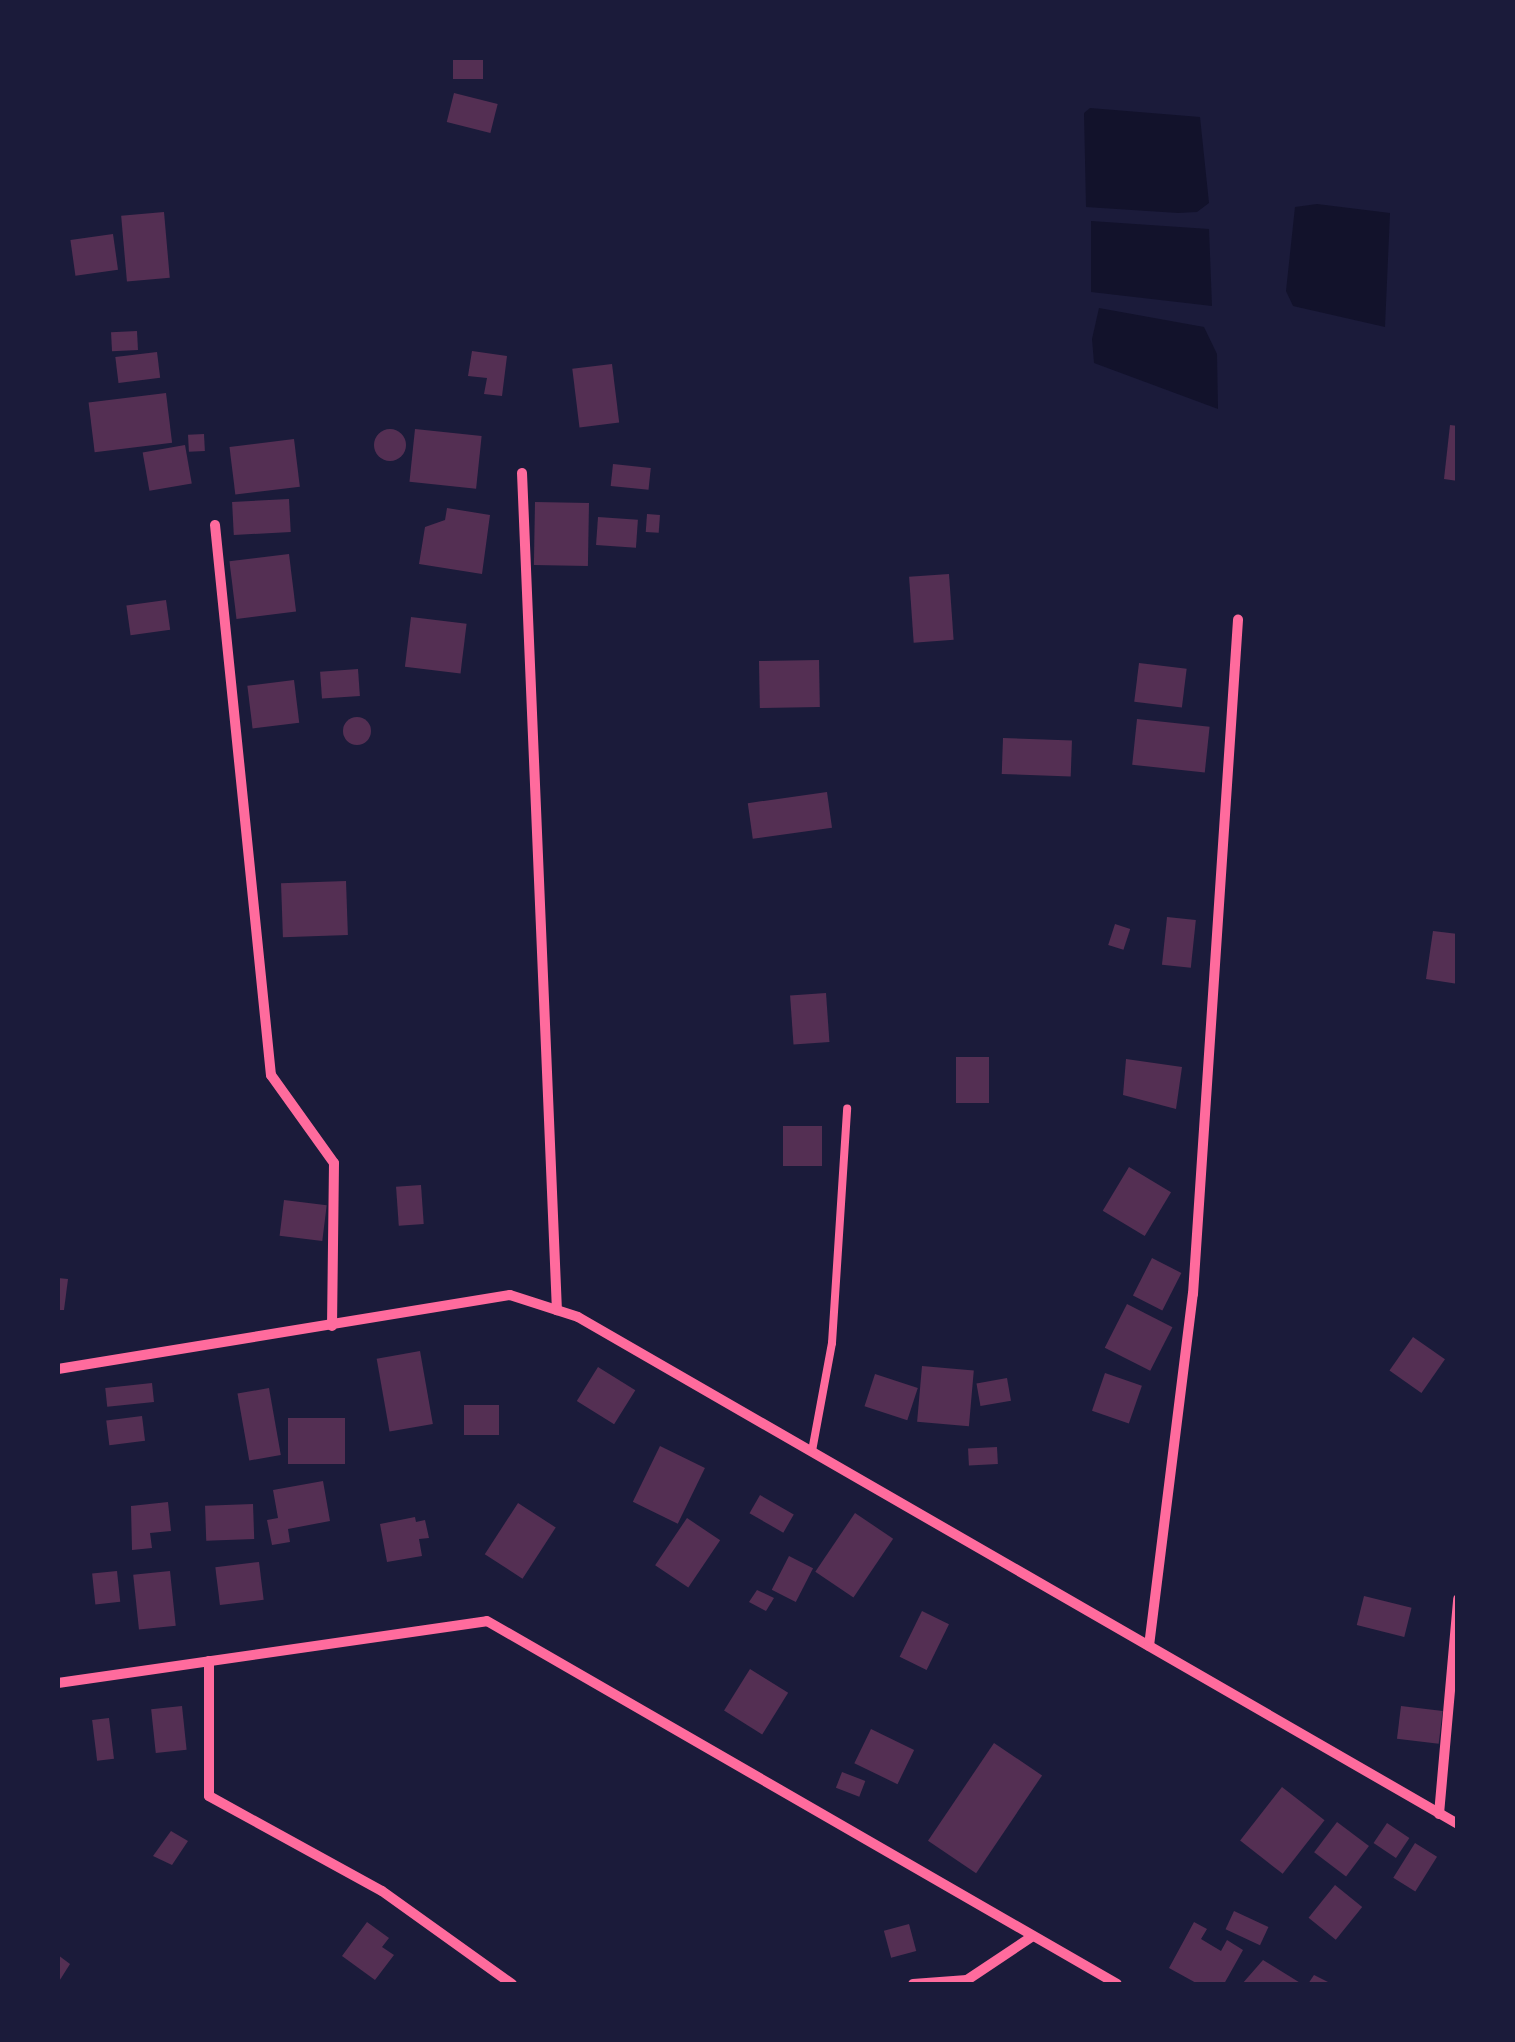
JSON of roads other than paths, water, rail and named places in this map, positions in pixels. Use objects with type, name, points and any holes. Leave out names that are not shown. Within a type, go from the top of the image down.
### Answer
[{"type":"street","points":[[522,472],[557,1310]]},
{"type":"street","points":[[215,524],[271,1076],[334,1163],[332,1326]]},
{"type":"street","points":[[1149,1646],[1193,1294],[1238,620]]},
{"type":"street","points":[[58,1369],[510,1295],[557,1310],[593,1325],[1458,1824]]},
{"type":"street","points":[[1439,1814],[1458,1599]]},
{"type":"street","points":[[58,1683],[487,1621],[1117,1984]]},
{"type":"street","points":[[208,1661],[208,1796],[382,1891],[512,1984]]},
{"type":"street","points":[[913,1984],[966,1980],[1033,1936]]},
{"type":"lane","points":[[812,1451],[832,1344],[847,1108]]}]
